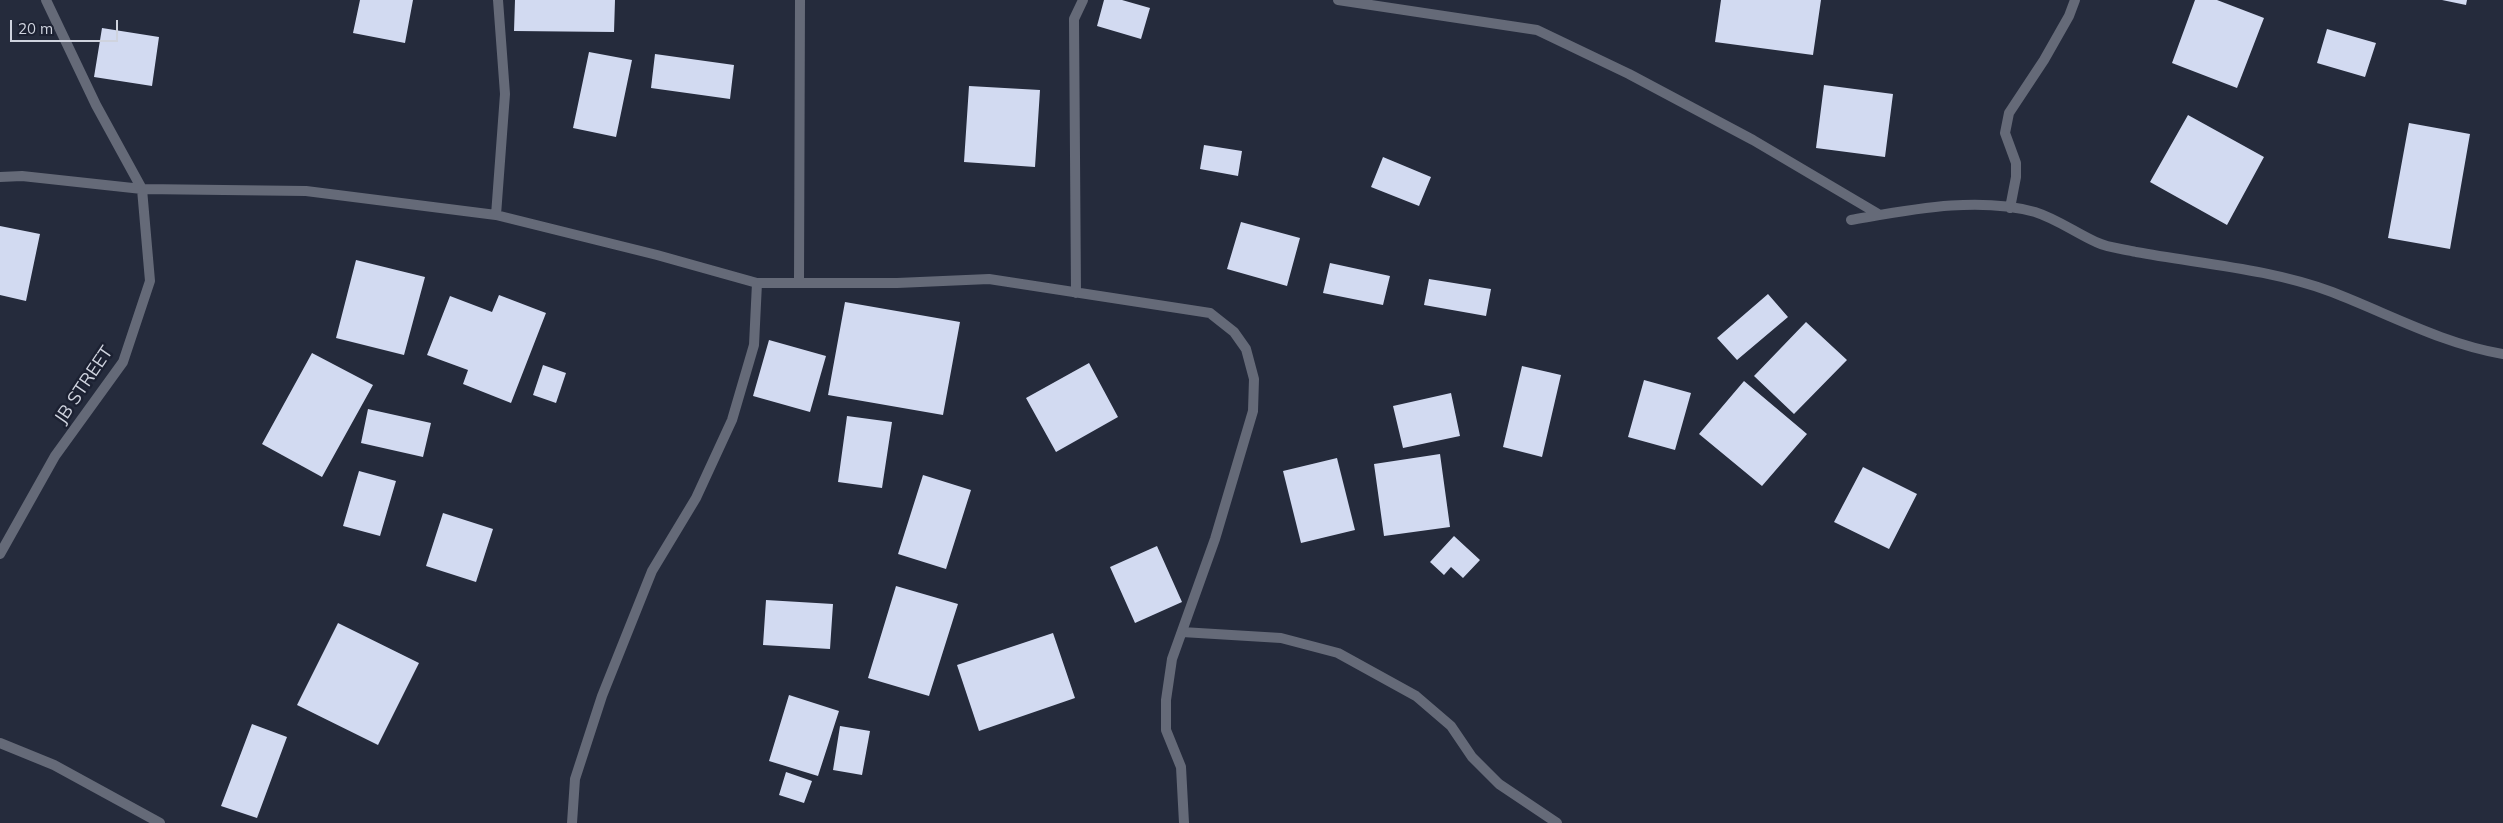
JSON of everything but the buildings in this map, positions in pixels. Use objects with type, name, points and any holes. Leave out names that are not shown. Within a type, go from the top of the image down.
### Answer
[{"type":"street","points":[[46,0],[96,105],[142,189]]},
{"type":"street","points":[[496,215],[505,94],[498,0]]},
{"type":"street","points":[[800,0],[800,282]]},
{"type":"street","points":[[1076,293],[1074,20],[1082,0]]},
{"type":"street","points":[[1338,0],[1537,30],[1630,74],[1753,140],[1880,215]]},
{"type":"street","points":[[2010,208],[2016,177],[2016,162],[2005,133],[2009,113],[2044,60],[2069,16],[2075,0]]},
{"type":"street","points":[[0,177],[22,176],[142,189],[306,191],[496,215],[657,255],[757,283],[897,283],[989,279],[1210,312],[1234,332],[1246,349],[1254,379],[1253,411],[1215,539],[1172,659],[1166,700],[1166,730],[1181,767],[1184,823]]},
{"type":"street","name":"JB STREET","points":[[0,554],[55,456],[123,362],[150,282],[142,189]]},
{"type":"street","points":[[1851,220],[1943,207],[2000,206],[2035,212],[2098,244],[2171,258],[2253,270],[2331,292],[2415,328],[2503,354]]},
{"type":"street","points":[[572,823],[576,779],[605,687],[652,571],[696,498],[732,420],[754,345],[757,283]]},
{"type":"street","points":[[1182,632],[1281,638],[1338,652],[1416,696],[1451,726],[1472,757],[1499,784],[1557,823]]},
{"type":"street","points":[[0,743],[54,765],[160,823]]}]
